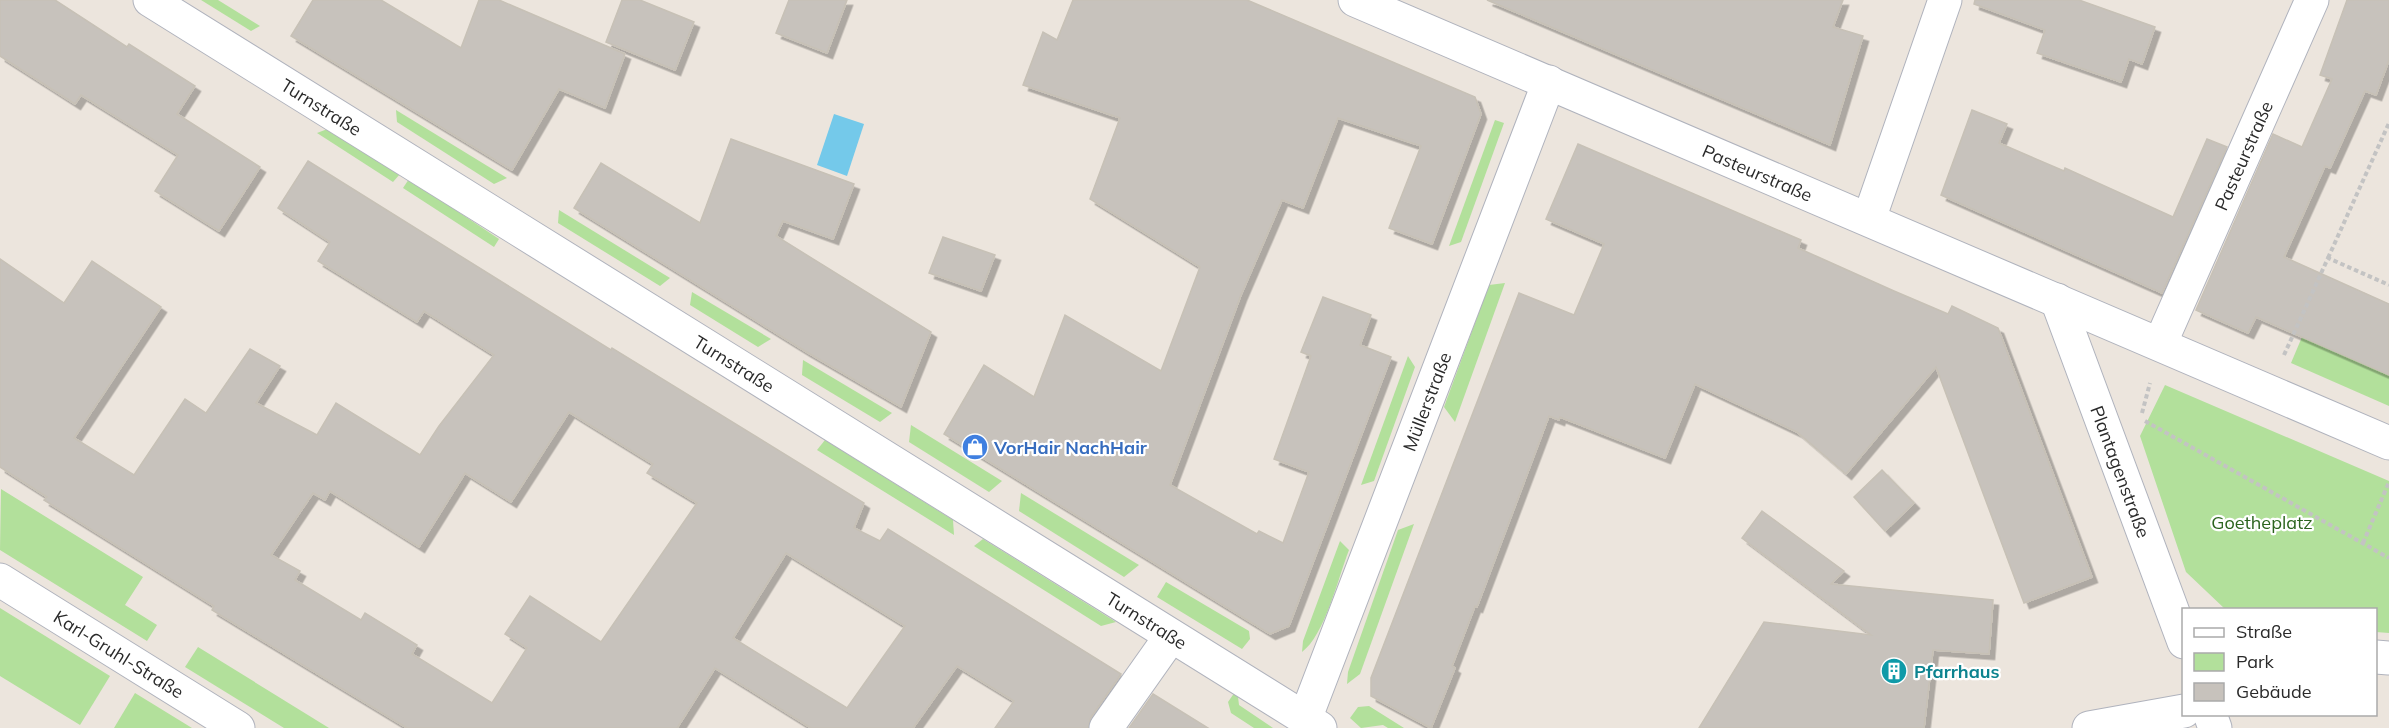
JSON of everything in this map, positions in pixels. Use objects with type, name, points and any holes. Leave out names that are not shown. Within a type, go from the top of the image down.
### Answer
[{"type":"street","name":"Turnstraße","points":[[150,0],[1312,723]]},
{"type":"street","name":"Pasteurstraße","points":[[1355,0],[2389,443]]},
{"type":"street","points":[[1869,219],[1945,0]]},
{"type":"street","name":"Pasteurstraße","points":[[2160,344],[2312,0]]},
{"type":"street","name":"Müllerstraße","points":[[1312,723],[1549,82]]},
{"type":"street","name":"Plantagenstraße","points":[[2057,300],[2182,637]]},
{"type":"street","name":"Karl-Gruhl-Straße","points":[[0,580],[238,728]]},
{"type":"street","points":[[1106,728],[1171,636]]},
{"type":"street","points":[[2089,728],[2182,711]]},
{"type":"path","points":[[2268,390],[2389,123]]},
{"type":"path","points":[[2328,258],[2389,285]]},
{"type":"path","points":[[2160,344],[2140,418],[2389,558]]},
{"type":"path","points":[[2363,543],[2389,481]]},
{"type":"green space","points":[[201,0],[218,0],[260,26],[251,31]]},
{"type":"green space","points":[[396,110],[507,178],[494,184],[397,122]]},
{"type":"green space","points":[[1495,120],[1504,123],[1461,242],[1449,246]]},
{"type":"green space","points":[[330,128],[400,174],[393,182],[317,133]]},
{"type":"green space","points":[[409,179],[499,239],[494,247],[403,188]]},
{"type":"green space","points":[[559,210],[670,278],[660,286],[558,223]]},
{"type":"green space","points":[[1505,283],[1455,422],[1444,407],[1489,285]]},
{"type":"green space","points":[[692,292],[771,339],[758,347],[690,305]]},
{"type":"green space","points":[[2302,337],[2389,375],[2389,406],[2291,363]]},
{"type":"green space","points":[[1408,356],[1415,367],[1374,481],[1361,485]]},
{"type":"green space","points":[[803,360],[892,413],[880,422],[802,375]]},
{"type":"green space","name":"Goetheplatz","points":[[2165,385],[2389,481],[2389,633],[2377,632],[2377,608],[2224,608],[2186,572],[2140,436]]},
{"type":"green space","points":[[911,425],[1002,481],[989,492],[909,442]]},
{"type":"green space","points":[[825,440],[953,520],[954,535],[817,450]]},
{"type":"green space","points":[[1,489],[143,577],[125,605],[157,625],[147,641],[0,550]]},
{"type":"green space","points":[[1021,493],[1139,565],[1124,577],[1019,511]]},
{"type":"green space","points":[[1414,524],[1360,674],[1347,684],[1348,672],[1398,530]]},
{"type":"green space","points":[[983,539],[1116,622],[1101,626],[974,546]]},
{"type":"green space","points":[[1340,541],[1349,550],[1324,620],[1318,633],[1302,652],[1303,641]]},
{"type":"green space","points":[[1166,582],[1249,631],[1250,639],[1242,649],[1157,597]]},
{"type":"green space","points":[[0,608],[110,676],[80,725],[0,676]]},
{"type":"green space","points":[[198,647],[329,728],[284,728],[185,667]]},
{"type":"green space","points":[[1237,689],[1239,705],[1273,728],[1254,728],[1231,713],[1228,702]]},
{"type":"green space","points":[[135,693],[192,728],[114,728]]},
{"type":"green space","points":[[1369,706],[1404,728],[1388,728],[1383,725],[1361,728],[1350,718],[1358,707]]},
{"type":"water","points":[[834,114],[864,124],[847,176],[817,165]]},
{"type":"building","points":[[0,0],[55,0],[127,47],[129,44],[195,86],[177,114],[260,167],[219,231],[155,191],[178,155],[81,95],[75,104],[0,56]]},
{"type":"building","points":[[313,0],[381,0],[461,48],[479,0],[499,0],[625,54],[605,108],[559,89],[512,170],[291,36]]},
{"type":"building","points":[[622,0],[640,0],[694,22],[675,70],[606,42]]},
{"type":"building","points":[[789,0],[847,0],[827,53],[776,33]]},
{"type":"building","points":[[1073,0],[1247,0],[1475,97],[1481,114],[1432,244],[1389,228],[1421,146],[1338,118],[1303,208],[1282,200],[1241,295],[1170,485],[1257,534],[1259,531],[1283,543],[1309,472],[1274,459],[1311,356],[1301,352],[1323,297],[1371,315],[1360,345],[1391,357],[1289,626],[1270,634],[944,434],[984,365],[1034,397],[1065,315],[1161,371],[1200,267],[1090,199],[1120,118],[1023,85],[1043,32],[1057,40]]},
{"type":"building","points":[[1487,0],[1843,0],[1833,27],[1863,36],[1830,145]]},
{"type":"building","points":[[1975,0],[2079,0],[2155,27],[2142,64],[2129,59],[2121,82],[2037,53],[2045,30],[1974,4]]},
{"type":"building","points":[[2347,0],[2389,0],[2389,60],[2376,95],[2365,91],[2330,168],[2325,166],[2284,257],[2389,304],[2389,375],[2256,317],[2248,333],[2196,310],[2273,134],[2302,147],[2332,79],[2320,75]]},
{"type":"building","points":[[1972,110],[2007,124],[1999,143],[2064,171],[2065,168],[2173,217],[2207,139],[2227,147],[2162,293],[1941,195]]},
{"type":"building","points":[[731,139],[854,184],[833,239],[783,221],[776,236],[931,332],[901,407],[805,351],[574,208],[601,163],[700,223]]},
{"type":"building","points":[[1578,144],[1801,240],[1798,248],[1894,291],[1948,314],[1952,306],[1998,328],[2092,577],[2024,603],[1936,367],[1846,474],[1797,432],[1695,384],[1665,458],[1560,417],[1559,420],[1549,416],[1477,607],[1475,606],[1452,666],[1455,668],[1431,728],[1371,696],[1371,678],[1519,293],[1574,315],[1604,244],[1546,219]]},
{"type":"building","points":[[308,161],[611,350],[612,348],[864,503],[854,528],[880,541],[888,529],[1121,674],[1091,717],[1088,728],[995,728],[1014,701],[957,666],[913,728],[811,728],[715,668],[677,728],[407,728],[212,610],[214,606],[44,500],[47,497],[0,467],[0,259],[64,303],[92,261],[161,307],[74,438],[134,475],[185,399],[206,413],[250,349],[280,366],[256,403],[317,435],[336,403],[420,455],[439,426],[494,355],[424,311],[417,322],[318,261],[330,242],[278,208]],"holes":[[[569,412],[653,464],[647,473],[697,503],[601,642],[530,596],[505,634],[527,648],[492,703],[412,654],[417,645],[365,613],[361,620],[295,580],[300,571],[271,555],[313,493],[325,500],[330,491],[419,547],[465,473],[511,502]],[[786,553],[905,626],[847,708],[733,638]]]},
{"type":"building","points":[[943,237],[995,255],[981,291],[929,273]]},
{"type":"building","points":[[1882,470],[1914,503],[1885,531],[1854,497]]},
{"type":"building","points":[[1762,511],[1844,571],[1831,584],[1993,600],[1989,654],[1933,650],[1924,728],[1699,728],[1764,622],[1871,635],[1742,538]]},
{"type":"building","points":[[1153,694],[1208,728],[1129,728]]},
{"type":"place","name":"VorHair NachHair","points":[[975,447]]},
{"type":"place","name":"Pfarrhaus","points":[[1894,671]]}]
